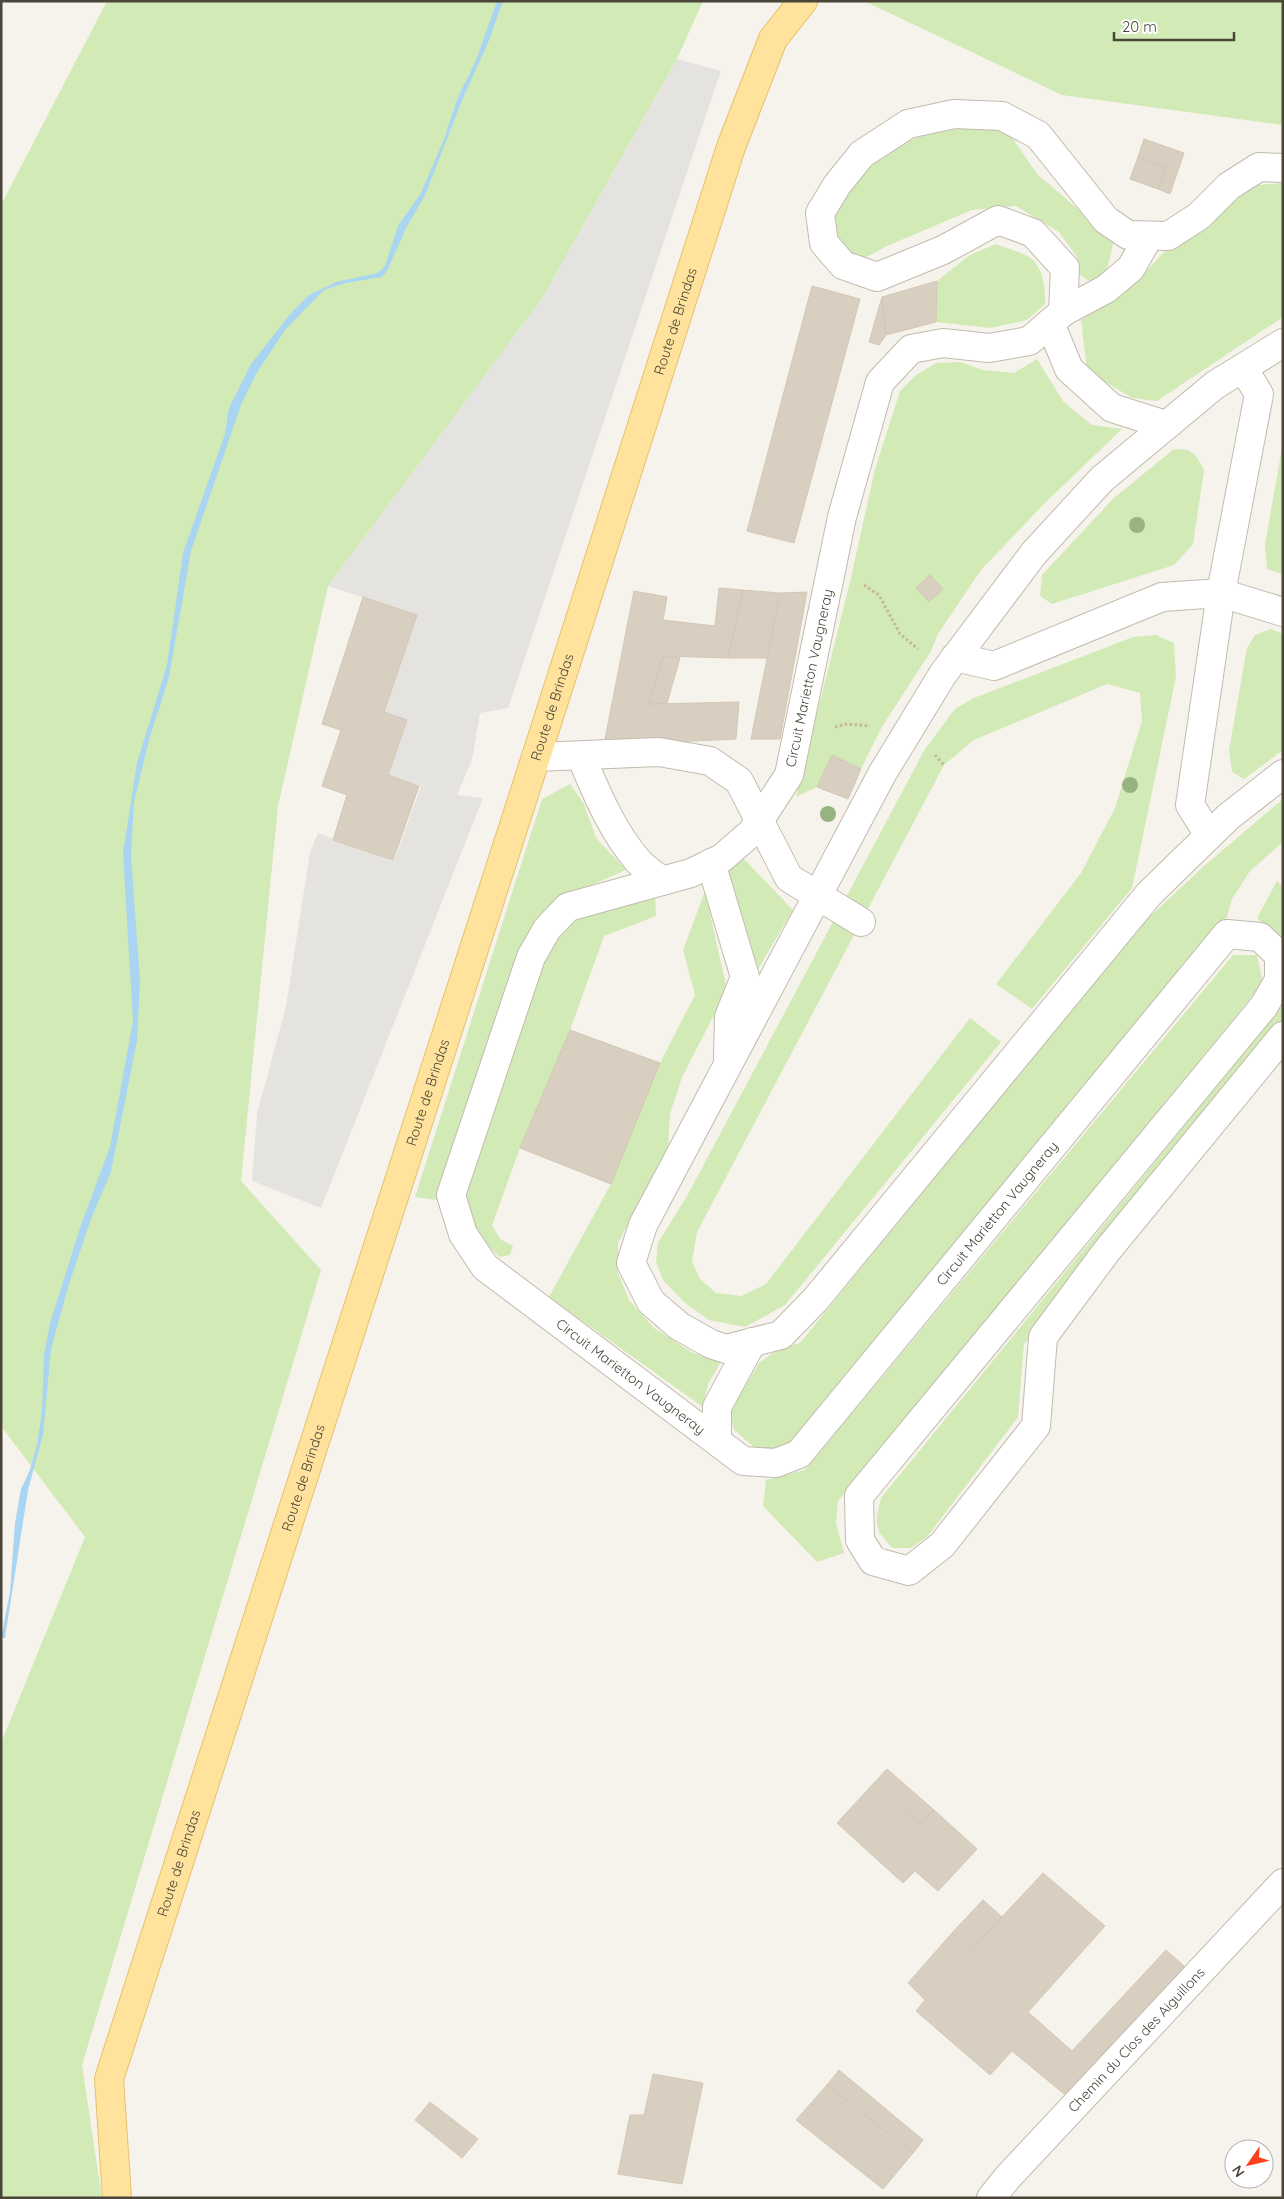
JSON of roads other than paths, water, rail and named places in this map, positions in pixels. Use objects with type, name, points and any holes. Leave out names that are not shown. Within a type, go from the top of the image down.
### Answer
[{"type":"main road","name":"Route de Brindas","points":[[117,2198],[109,2079],[536,757],[730,147],[773,38],[803,1]]},
{"type":"street","points":[[1166,425],[1112,408],[1069,369],[1057,318],[1065,268],[1033,232],[998,220],[943,250],[877,277],[842,265],[824,243],[820,213],[837,185],[862,154],[908,124],[954,114],[1002,116],[1038,135],[1106,220],[1128,235],[1168,236],[1199,216],[1229,186],[1259,167],[1283,168]]},
{"type":"street","name":"Circuit Marietton Vaugneray","points":[[1149,236],[1131,268],[1106,289],[1057,318],[1029,341],[989,348],[943,343],[911,349],[880,382],[842,517],[789,775],[752,832],[722,858],[691,873],[568,907],[547,929],[531,957],[451,1195],[463,1234],[485,1267],[743,1461],[776,1463],[799,1454],[1227,934],[1260,937],[1279,955],[1281,972],[1279,980],[1264,1006],[859,1496],[860,1540],[873,1561],[909,1571],[942,1545],[1036,1426],[1044,1337],[1106,1252],[1283,1036]]},
{"type":"street","points":[[1283,344],[1215,385],[1102,479],[1034,553],[943,674],[882,774],[643,1225],[631,1263],[651,1302],[679,1326],[711,1344],[726,1349],[781,1335],[816,1299],[1149,894],[1228,817],[1283,774]]},
{"type":"street","points":[[1210,835],[1190,805],[1221,593],[1259,394],[1243,368]]},
{"type":"street","points":[[955,657],[994,666],[1162,597],[1221,593],[1283,612]]},
{"type":"street","points":[[536,757],[659,752],[710,761],[739,781],[789,878],[819,894],[861,922]]},
{"type":"street","points":[[581,756],[614,827],[639,862],[662,881]]},
{"type":"street","points":[[712,863],[745,977],[729,1017],[728,1065]]},
{"type":"street","points":[[717,1441],[717,1407],[752,1342]]},
{"type":"street","name":"Chemin du Clos des Aiguillons","points":[[991,2198],[1008,2177],[1283,1883]]},
{"type":"water","points":[[497,1],[503,1],[488,43],[463,98],[425,195],[406,228],[388,269],[382,277],[345,283],[324,290],[285,330],[256,374],[241,405],[191,551],[169,677],[149,740],[134,802],[131,856],[140,981],[137,1041],[111,1172],[91,1219],[69,1284],[51,1349],[43,1435],[28,1490],[5,1638],[1,1638],[10,1592],[15,1523],[21,1489],[30,1470],[37,1445],[42,1411],[44,1355],[50,1323],[81,1225],[110,1147],[133,1021],[123,853],[137,763],[167,665],[183,553],[225,434],[229,408],[251,364],[291,313],[309,295],[336,282],[378,273],[385,266],[398,226],[421,193],[443,142],[458,97],[475,63]]}]
